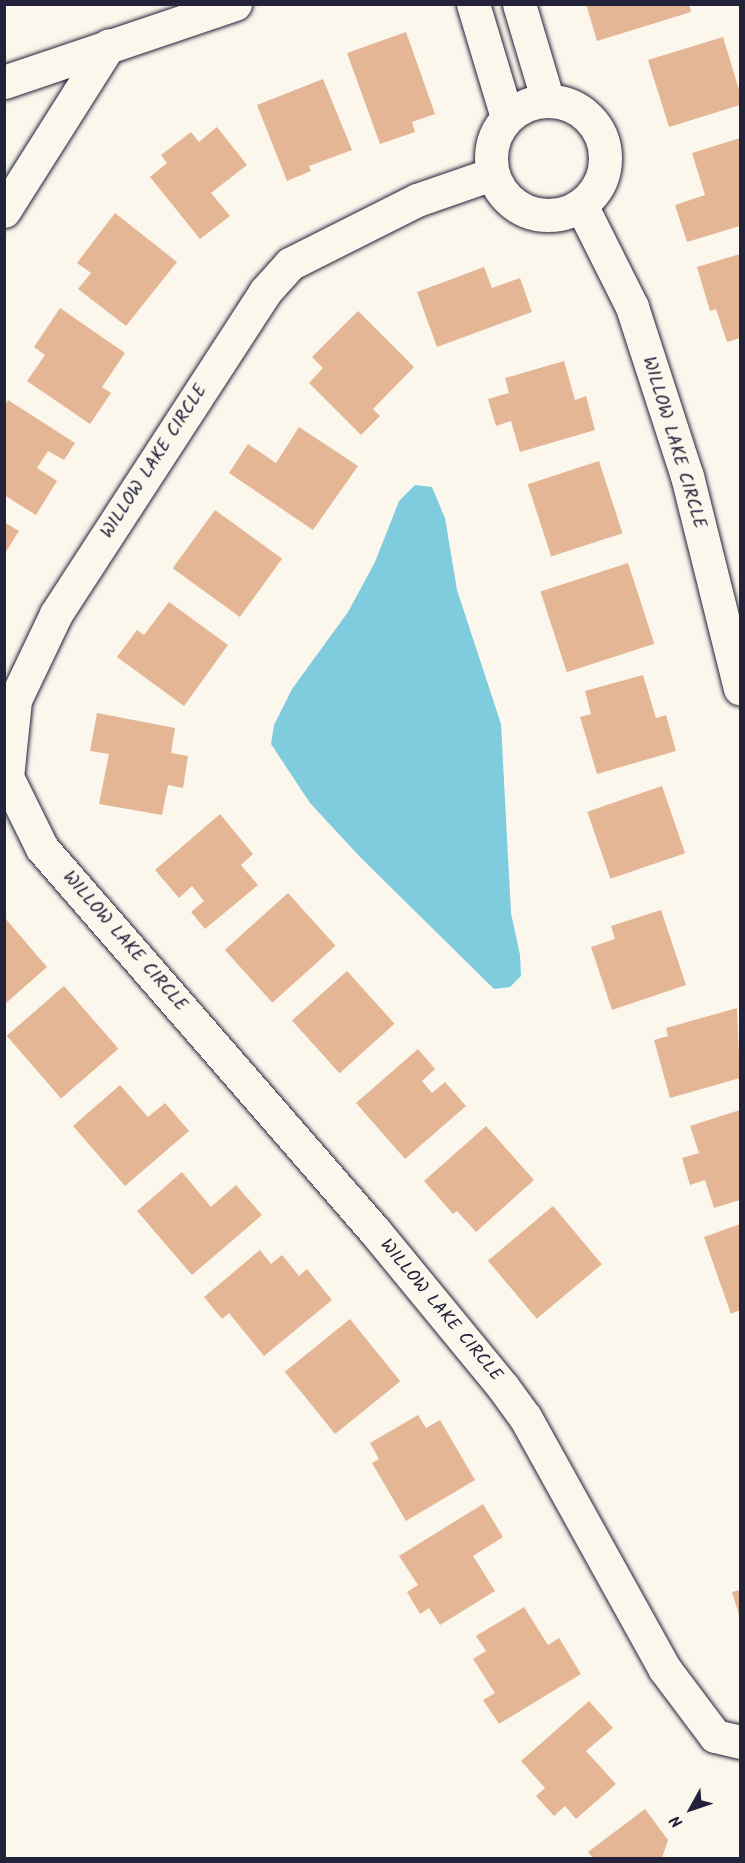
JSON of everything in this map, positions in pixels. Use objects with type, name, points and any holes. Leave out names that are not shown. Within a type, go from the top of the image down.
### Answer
[{"type":"street","points":[[4,82],[235,4]]},
{"type":"street","points":[[472,4],[507,117]]},
{"type":"street","points":[[519,4],[548,100]]},
{"type":"street","points":[[4,212],[109,45]]},
{"type":"street","points":[[548,100],[578,109],[599,131],[606,155],[602,180],[582,206],[547,216],[513,204],[492,174],[492,143],[507,117],[526,104],[548,100]]},
{"type":"street","name":"WILLOW LAKE CIRCLE","points":[[492,174],[417,200],[290,264],[265,292],[56,614],[15,700],[7,777],[42,848],[354,1207],[503,1387],[525,1417],[664,1668],[715,1736],[741,1742]]},
{"type":"street","name":"WILLOW LAKE CIRCLE","points":[[582,206],[632,307],[687,476],[741,688]]},
{"type":"water","points":[[415,485],[432,487],[445,518],[457,590],[501,724],[511,913],[520,955],[521,976],[510,987],[494,989],[360,857],[310,803],[271,744],[274,725],[292,689],[348,612],[375,562],[399,501]]},
{"type":"building","points":[[586,4],[689,4],[691,12],[597,41]]},
{"type":"building","points":[[406,32],[435,114],[412,122],[415,132],[380,144],[347,53]]},
{"type":"building","points":[[723,37],[740,93],[740,105],[669,127],[648,60]]},
{"type":"building","points":[[323,79],[352,150],[309,166],[311,171],[287,181],[257,105]]},
{"type":"building","points":[[217,127],[247,165],[211,193],[230,216],[200,239],[150,177],[167,163],[161,155],[191,132],[199,142]]},
{"type":"building","points":[[740,138],[740,226],[687,242],[675,205],[705,195],[692,153]]},
{"type":"building","points":[[115,213],[177,262],[126,326],[78,289],[91,273],[77,263]]},
{"type":"building","points":[[740,254],[740,338],[727,342],[716,309],[710,311],[697,267]]},
{"type":"building","points":[[484,267],[492,288],[520,278],[532,312],[437,347],[417,292]]},
{"type":"building","points":[[60,308],[125,353],[102,387],[111,393],[90,424],[27,381],[45,355],[34,347]]},
{"type":"building","points":[[358,311],[414,367],[373,409],[380,416],[361,435],[309,383],[323,368],[312,357]]},
{"type":"building","points":[[564,361],[575,400],[586,396],[595,430],[520,452],[511,421],[496,426],[488,399],[509,393],[505,378]]},
{"type":"building","points":[[8,400],[75,443],[64,460],[48,451],[37,468],[57,481],[36,515],[4,495],[4,407]]},
{"type":"building","points":[[299,427],[358,466],[313,530],[229,473],[248,444],[276,463]]},
{"type":"building","points":[[599,461],[622,533],[551,556],[528,484]]},
{"type":"building","points":[[215,510],[282,559],[240,617],[173,568]]},
{"type":"building","points":[[4,522],[19,531],[4,555]]},
{"type":"building","points":[[628,563],[654,644],[567,672],[541,591]]},
{"type":"building","points":[[169,602],[228,645],[184,706],[117,657],[137,630],[144,635]]},
{"type":"building","points":[[643,675],[656,718],[666,715],[676,751],[597,774],[580,717],[591,714],[585,691]]},
{"type":"building","points":[[97,713],[175,728],[171,753],[188,756],[183,788],[168,785],[162,815],[99,804],[109,754],[90,751]]},
{"type":"building","points":[[662,786],[685,853],[610,879],[587,812]]},
{"type":"building","points":[[220,814],[253,854],[241,865],[258,885],[205,929],[191,912],[204,901],[192,886],[179,898],[155,870]]},
{"type":"building","points":[[288,893],[336,946],[272,1003],[225,950]]},
{"type":"building","points":[[661,910],[686,985],[612,1010],[591,947],[615,939],[611,926]]},
{"type":"building","points":[[5,918],[47,967],[5,1004]]},
{"type":"building","points":[[347,971],[395,1024],[340,1073],[292,1021]]},
{"type":"building","points":[[64,986],[118,1049],[61,1099],[7,1036]]},
{"type":"building","points":[[737,1008],[740,1078],[670,1098],[654,1040],[668,1036],[666,1028]]},
{"type":"building","points":[[418,1049],[435,1069],[422,1081],[432,1093],[445,1082],[466,1106],[405,1159],[356,1103]]},
{"type":"building","points":[[120,1085],[148,1117],[165,1103],[189,1131],[125,1186],[73,1126]]},
{"type":"building","points":[[740,1110],[740,1200],[714,1208],[705,1180],[690,1185],[682,1158],[699,1153],[690,1126]]},
{"type":"building","points":[[486,1126],[534,1180],[476,1232],[457,1211],[453,1214],[424,1181]]},
{"type":"building","points":[[182,1172],[211,1207],[236,1185],[262,1215],[192,1275],[137,1211]]},
{"type":"building","points":[[553,1206],[602,1264],[537,1319],[488,1261]]},
{"type":"building","points":[[740,1224],[740,1310],[731,1314],[704,1237]]},
{"type":"building","points":[[260,1250],[271,1264],[282,1255],[299,1276],[307,1269],[332,1300],[264,1356],[229,1313],[222,1319],[204,1297]]},
{"type":"building","points":[[350,1319],[400,1381],[335,1434],[285,1372]]},
{"type":"building","points":[[418,1415],[426,1428],[440,1420],[475,1480],[406,1521],[372,1463],[379,1459],[370,1443]]},
{"type":"building","points":[[483,1504],[503,1537],[473,1556],[495,1591],[440,1625],[429,1608],[420,1614],[407,1592],[418,1585],[399,1556]]},
{"type":"building","points":[[740,1590],[740,1618],[732,1592]]},
{"type":"building","points":[[524,1607],[548,1645],[559,1638],[581,1674],[499,1724],[483,1700],[495,1693],[473,1659],[486,1651],[476,1636]]},
{"type":"building","points":[[589,1701],[613,1728],[586,1751],[616,1784],[576,1819],[565,1806],[554,1816],[536,1796],[545,1788],[521,1761]]},
{"type":"building","points":[[645,1809],[668,1840],[662,1858],[593,1858],[588,1852]]}]
